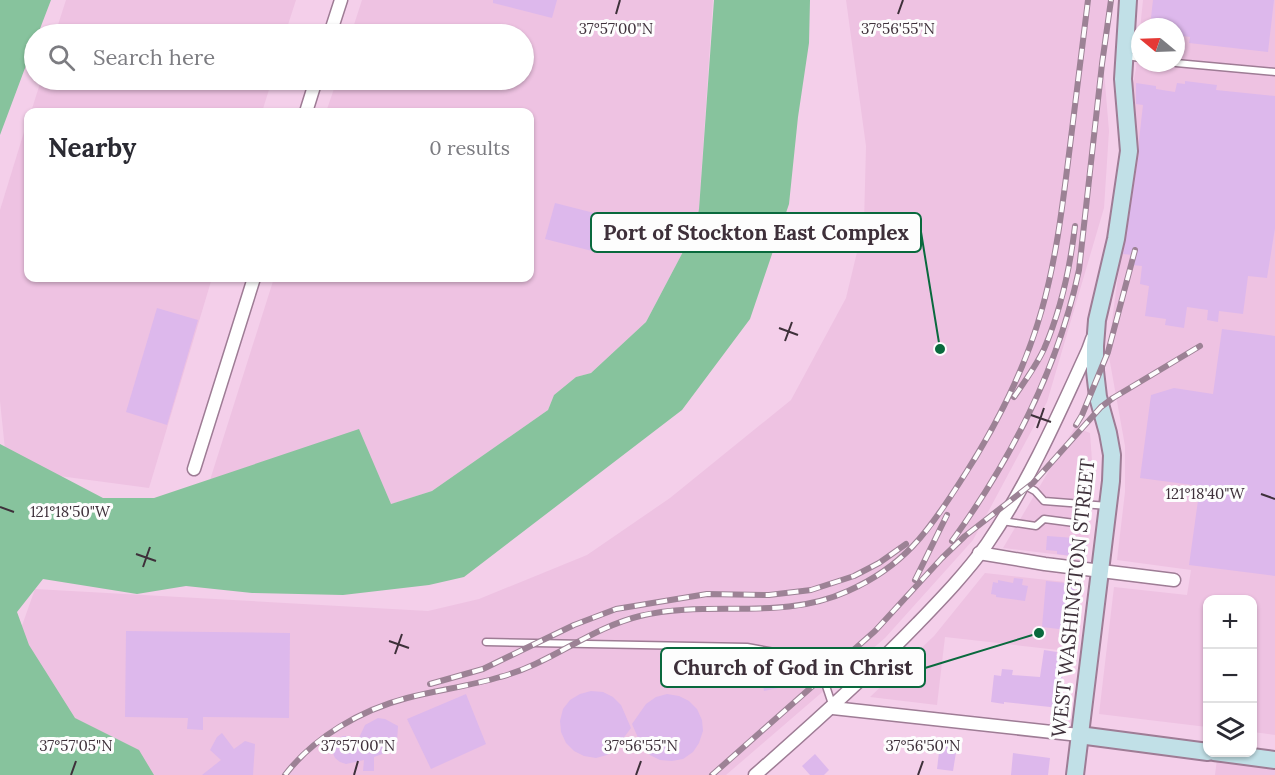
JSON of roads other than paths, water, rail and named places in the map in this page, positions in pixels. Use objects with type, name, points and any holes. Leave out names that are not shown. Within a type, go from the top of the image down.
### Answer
[{"type":"street","points":[[333,24],[341,0]]},
{"type":"street","name":"WEST WASHINGTON STREET","points":[[1128,0],[1131,43]]},
{"type":"street","name":"WEST WASHINGTON STREET","points":[[1075,775],[1108,506],[1112,455],[1098,397],[1095,371],[1097,320],[1116,239],[1129,151],[1123,79],[1131,59]]},
{"type":"street","points":[[307,108],[313,90]]},
{"type":"street","points":[[194,469],[253,282]]},
{"type":"street","points":[[755,775],[833,708],[945,595],[979,553],[1002,520],[1060,413],[1089,350],[1097,320]]},
{"type":"street","points":[[979,553],[992,557],[1174,580]]},
{"type":"street","points":[[833,708],[1079,735],[1203,751]]},
{"type":"street","points":[[1249,757],[1275,760]]},
{"type":"lane","points":[[1185,64],[1275,72]]},
{"type":"lane","points":[[1022,484],[1035,491],[1044,501],[1108,506]]},
{"type":"lane","points":[[1002,520],[1036,526],[1044,519],[1082,524],[1084,505]]},
{"type":"lane","points":[[486,642],[747,647],[780,653],[806,666],[825,683],[833,708]]},
{"type":"railway","points":[[285,775],[324,737],[356,718],[390,703],[518,671],[604,629],[640,616],[692,609],[797,606],[822,600],[868,581],[900,559],[937,517],[985,442],[1018,377],[1035,332],[1052,269],[1059,228],[1088,0]]},
{"type":"railway","points":[[952,541],[1012,446],[1045,378],[1070,306],[1079,270],[1111,0]]},
{"type":"railway","points":[[1014,397],[1044,349],[1050,334],[1064,289],[1075,226]]},
{"type":"railway","points":[[1076,425],[1108,352],[1135,250]]},
{"type":"railway","points":[[712,775],[875,631],[965,536],[1033,483],[1101,407],[1200,346]]},
{"type":"railway","points":[[915,580],[947,515]]},
{"type":"railway","points":[[430,684],[483,669],[574,625],[616,609],[707,594],[769,595],[811,590],[854,576],[879,563],[906,544]]},
{"type":"place","name":"Port of Stockton East Complex","points":[[940,349]]},
{"type":"place","name":"Church of God in Christ","points":[[1039,633]]}]
